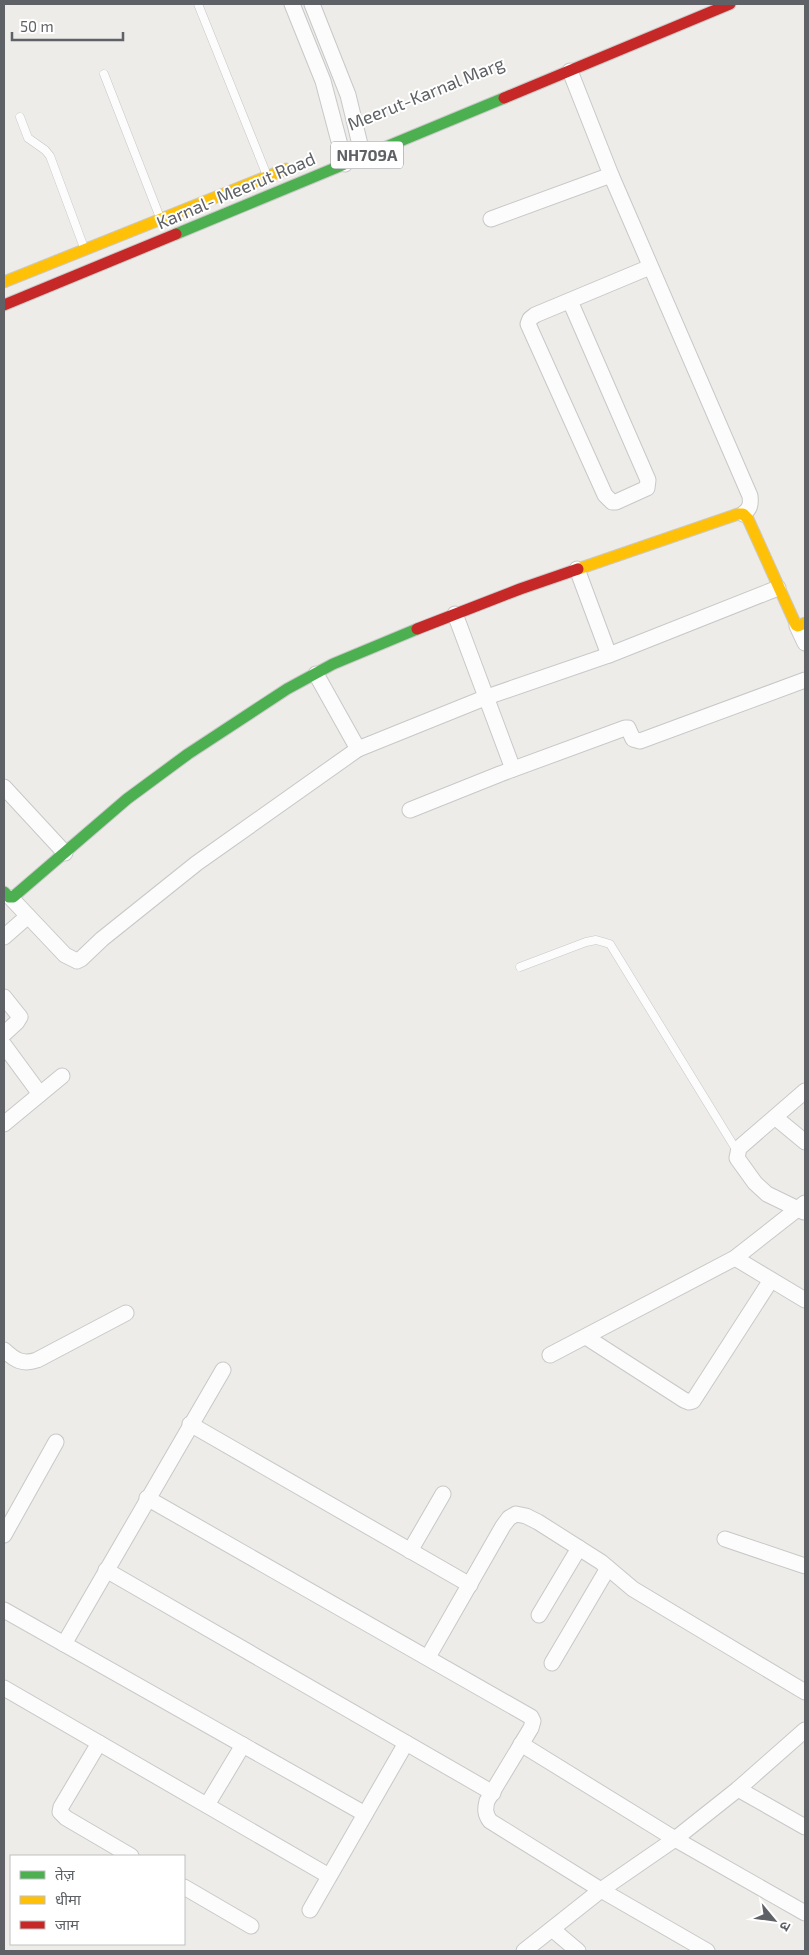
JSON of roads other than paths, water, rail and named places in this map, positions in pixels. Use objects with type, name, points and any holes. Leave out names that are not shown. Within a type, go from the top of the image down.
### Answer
[{"type":"main road","name":"Karnal- Meerut Road","points":[[4,305],[730,4]]},
{"type":"main road","name":"Meerut-Karnal Marg","points":[[336,149],[362,138]]},
{"type":"main road","points":[[4,282],[295,166]]},
{"type":"main road","points":[[7,895],[65,853],[127,799],[188,754],[287,689],[333,664],[455,614],[577,569],[738,514],[743,514],[748,519],[778,588],[801,625]]},
{"type":"street","points":[[292,4],[323,81],[336,149],[345,164]]},
{"type":"street","points":[[312,4],[348,95],[362,138],[363,157]]},
{"type":"street","points":[[570,71],[611,175],[750,496],[751,503],[749,509],[743,514]]},
{"type":"street","points":[[491,219],[611,175]]},
{"type":"street","points":[[570,301],[648,480],[647,488],[643,492],[616,502],[612,502],[605,495],[528,324],[535,315],[650,267]]},
{"type":"street","points":[[577,569],[609,655]]},
{"type":"street","points":[[7,895],[65,954],[77,961],[197,863],[358,749],[487,697],[609,655],[778,588]]},
{"type":"street","points":[[455,614],[513,769]]},
{"type":"street","points":[[801,625],[805,643]]},
{"type":"street","points":[[316,674],[358,749]]},
{"type":"street","points":[[410,810],[513,769],[625,728],[628,728],[633,739],[640,741],[805,680]]},
{"type":"street","points":[[4,787],[65,853]]},
{"type":"street","points":[[4,937],[28,916]]},
{"type":"street","points":[[4,997],[20,1017],[4,1034]]},
{"type":"street","points":[[4,1045],[40,1094]]},
{"type":"street","points":[[4,1124],[62,1076]]},
{"type":"street","points":[[803,1208],[767,1194],[737,1158],[738,1151],[805,1091]]},
{"type":"street","points":[[776,1118],[805,1142]]},
{"type":"street","points":[[550,1355],[735,1258],[803,1208]]},
{"type":"street","points":[[735,1258],[805,1300]]},
{"type":"street","points":[[586,1337],[684,1400],[693,1401],[771,1280]]},
{"type":"street","points":[[4,1350],[14,1360],[20,1363],[28,1363],[126,1313]]},
{"type":"street","points":[[64,1644],[223,1370]]},
{"type":"street","points":[[190,1424],[470,1585]]},
{"type":"street","points":[[4,1535],[56,1442]]},
{"type":"street","points":[[410,1551],[443,1494]]},
{"type":"street","points":[[147,1498],[531,1717],[534,1721],[492,1793],[485,1809],[486,1816],[490,1821],[601,1890],[707,1951]]},
{"type":"street","points":[[428,1658],[503,1526],[509,1518],[516,1514],[526,1516],[579,1548],[608,1568],[633,1589],[805,1692]]},
{"type":"street","points":[[725,1539],[805,1566]]},
{"type":"street","points":[[539,1615],[579,1548]]},
{"type":"street","points":[[552,1663],[608,1568]]},
{"type":"street","points":[[106,1570],[492,1793]]},
{"type":"street","points":[[4,1610],[365,1814]]},
{"type":"street","points":[[4,1688],[329,1876]]},
{"type":"street","points":[[524,1951],[601,1890],[675,1839],[805,1732]]},
{"type":"street","points":[[100,1743],[61,1807],[60,1812],[66,1818],[129,1855]]},
{"type":"street","points":[[310,1910],[406,1743]]},
{"type":"street","points":[[521,1744],[675,1839],[805,1913]]},
{"type":"street","points":[[207,1805],[243,1745]]},
{"type":"street","points":[[738,1789],[805,1827]]},
{"type":"street","points":[[185,1888],[252,1926]]},
{"type":"street","points":[[552,1929],[578,1951]]},
{"type":"lane","points":[[198,4],[268,177]]},
{"type":"lane","points":[[104,74],[161,220]]},
{"type":"lane","points":[[20,117],[28,138],[50,156],[85,249]]},
{"type":"lane","points":[[520,967],[586,942],[596,940],[610,944],[738,1151]]}]
